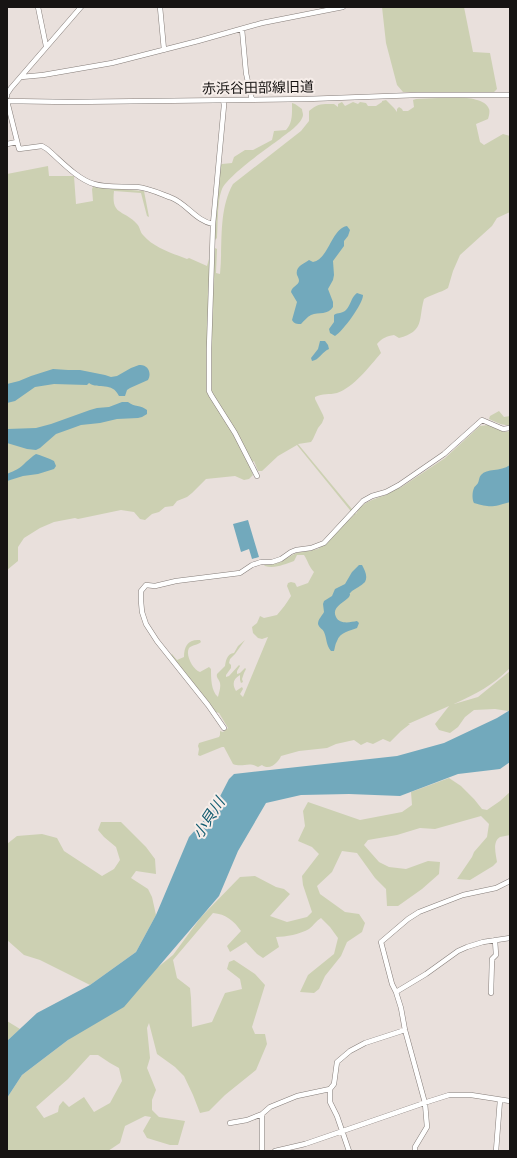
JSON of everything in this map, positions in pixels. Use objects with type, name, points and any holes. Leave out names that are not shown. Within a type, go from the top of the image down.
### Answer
[{"type":"street","points":[[38,7],[46,46]]},
{"type":"street","points":[[7,96],[9,91],[46,46],[81,7]]},
{"type":"street","points":[[160,7],[164,50]]},
{"type":"street","points":[[21,77],[31,77],[77,70],[139,57],[262,23],[343,7]]},
{"type":"street","points":[[242,28],[246,73],[252,100]]},
{"type":"street","name":"赤浜谷田部線旧道","points":[[7,101],[69,102],[307,100],[417,95],[510,95]]},
{"type":"street","points":[[223,100],[224,105],[213,224],[209,391],[235,433],[257,476]]},
{"type":"street","points":[[7,101],[19,149],[42,146],[75,173],[93,184],[145,188],[177,201],[197,217],[213,224]]},
{"type":"street","points":[[7,144],[17,142]]},
{"type":"street","points":[[224,728],[208,705],[158,642],[146,624],[142,612],[141,600],[141,591],[146,585],[155,586],[240,573],[252,565],[261,562],[272,562],[281,559],[296,550],[318,546],[324,542],[363,501],[399,485],[444,454],[482,420],[503,429],[510,428]]},
{"type":"street","points":[[415,1151],[415,1147],[427,1127],[425,1103],[405,1030],[401,1008],[392,984],[381,942],[408,918],[419,912],[463,895],[496,888],[510,881]]},
{"type":"street","points":[[396,992],[426,974],[462,949],[483,942],[510,938]]},
{"type":"street","points":[[491,993],[492,959],[496,955],[495,940]]},
{"type":"street","points":[[230,1123],[247,1120],[262,1114],[270,1107],[292,1098],[330,1089],[334,1084],[337,1062],[350,1051],[365,1043],[405,1030]]},
{"type":"street","points":[[330,1089],[330,1102],[337,1116],[349,1151]]},
{"type":"street","points":[[275,1151],[306,1144],[449,1095],[471,1095],[510,1101]]},
{"type":"street","points":[[496,1151],[500,1100]]},
{"type":"street","points":[[262,1114],[262,1151]]},
{"type":"green space","points":[[382,7],[464,7],[473,52],[490,53],[497,89],[494,92],[403,92],[397,85],[386,43]]},
{"type":"green space","points":[[459,97],[480,101],[489,109],[488,119],[476,124],[480,142],[484,145],[503,134],[510,136],[510,212],[497,218],[492,226],[460,255],[448,288],[424,299],[419,324],[413,332],[399,338],[394,335],[383,339],[377,344],[381,353],[355,381],[337,393],[315,397],[324,418],[311,442],[298,444],[356,514],[365,504],[400,488],[445,458],[480,426],[488,425],[505,432],[510,431],[510,668],[484,689],[454,704],[478,697],[510,671],[510,710],[474,710],[465,717],[458,727],[450,733],[439,730],[435,724],[449,706],[408,724],[410,724],[390,742],[383,739],[373,744],[367,742],[361,745],[354,740],[336,744],[327,748],[299,751],[281,756],[276,764],[270,767],[265,767],[262,765],[258,767],[254,765],[233,764],[224,747],[200,756],[198,755],[199,743],[219,737],[220,731],[223,732],[228,728],[219,713],[216,712],[171,655],[172,654],[177,660],[184,657],[188,644],[192,641],[200,640],[200,643],[189,648],[188,654],[190,662],[197,671],[200,672],[209,667],[211,669],[213,688],[218,697],[220,682],[217,674],[225,666],[228,656],[234,653],[238,646],[245,640],[230,659],[229,663],[231,668],[226,675],[226,677],[229,676],[239,665],[237,674],[245,668],[246,669],[242,679],[243,682],[241,683],[240,675],[234,682],[236,691],[242,687],[243,689],[240,694],[243,697],[268,637],[262,639],[258,638],[253,633],[252,627],[257,623],[260,616],[264,618],[277,615],[286,604],[291,596],[287,586],[288,583],[295,583],[297,587],[308,583],[314,572],[304,555],[297,555],[294,561],[280,566],[269,567],[264,565],[278,563],[296,553],[318,549],[354,515],[297,445],[278,456],[262,471],[258,471],[254,461],[249,464],[253,475],[249,479],[244,480],[235,476],[206,479],[187,497],[177,501],[173,506],[165,507],[159,512],[152,514],[145,520],[140,519],[134,512],[121,510],[78,519],[75,518],[54,522],[40,528],[24,538],[18,547],[18,561],[7,570],[7,174],[48,166],[49,176],[74,176],[76,204],[93,201],[93,187],[144,191],[149,217],[147,216],[141,193],[114,191],[114,205],[119,211],[137,224],[147,240],[169,252],[187,259],[189,258],[207,266],[210,255],[215,248],[217,249],[216,273],[220,274],[223,216],[228,194],[233,184],[301,131],[309,121],[309,111],[312,108],[324,104],[334,104],[338,107],[338,104],[342,102],[345,106],[353,102],[358,104],[360,102],[366,103],[368,106],[376,106],[382,101],[386,100],[397,112],[399,107],[403,111],[408,111],[414,107],[413,100],[416,99]]},
{"type":"green space","points":[[292,103],[302,109],[303,115],[300,122],[240,170],[226,183],[222,189],[218,206],[217,238],[215,240],[220,166],[222,164],[232,163],[234,157],[245,150],[253,150],[272,140],[274,131],[286,130],[291,121]]},
{"type":"green space","points":[[499,411],[504,417],[510,416],[510,425],[502,424],[489,419],[490,416]]},
{"type":"green space","points":[[449,778],[461,786],[482,809],[487,810],[510,792],[510,835],[500,837],[496,842],[495,848],[497,862],[470,880],[457,879],[474,852],[487,837],[489,824],[481,816],[435,829],[420,828],[397,835],[368,840],[364,845],[379,862],[389,867],[406,869],[428,861],[440,862],[439,874],[422,889],[398,906],[387,906],[386,889],[375,878],[357,853],[342,851],[332,872],[317,886],[320,894],[345,912],[359,914],[365,923],[362,932],[347,942],[341,956],[325,976],[319,989],[314,993],[300,992],[308,975],[334,954],[338,938],[321,918],[306,931],[293,935],[276,937],[279,947],[263,958],[246,942],[230,952],[227,946],[241,931],[236,924],[229,919],[222,915],[213,913],[173,960],[177,978],[190,988],[192,1027],[212,1022],[225,993],[242,989],[240,979],[227,969],[229,962],[234,960],[255,974],[265,985],[252,1027],[255,1034],[265,1034],[267,1044],[256,1070],[225,1095],[209,1111],[200,1113],[184,1076],[175,1067],[157,1054],[149,1023],[147,1028],[150,1058],[147,1068],[156,1090],[152,1100],[152,1110],[159,1117],[185,1121],[178,1145],[170,1145],[147,1138],[143,1131],[151,1117],[145,1116],[125,1126],[120,1143],[108,1151],[7,1151],[7,1098],[22,1075],[68,1040],[173,955],[201,917],[240,877],[255,876],[276,887],[284,889],[290,894],[270,916],[287,922],[307,917],[312,912],[303,885],[302,876],[319,854],[312,847],[298,841],[305,826],[303,811],[308,802],[360,820],[402,812],[412,805],[411,792]],"holes":[[[90,1055],[98,1055],[119,1068],[122,1081],[110,1103],[94,1112],[84,1097],[69,1107],[63,1101],[59,1106],[58,1112],[44,1118],[36,1107],[68,1079]]]},
{"type":"green space","points":[[101,822],[121,822],[146,847],[155,859],[156,874],[136,871],[131,878],[148,889],[152,897],[156,915],[136,952],[90,985],[40,960],[24,955],[7,940],[7,844],[17,836],[42,834],[57,838],[64,851],[102,876],[114,869],[120,860],[116,847],[98,830]]},
{"type":"green space","points":[[7,1021],[20,1029],[7,1041]]},
{"type":"water","points":[[347,226],[350,230],[344,241],[344,246],[333,261],[334,275],[328,289],[333,302],[333,307],[329,311],[311,315],[301,324],[295,323],[292,320],[297,302],[291,292],[299,281],[297,269],[309,260],[313,262],[323,256],[337,232]]},
{"type":"water","points":[[357,293],[363,295],[360,304],[347,323],[335,336],[330,333],[329,329],[334,322],[334,315],[346,310]]},
{"type":"water","points":[[320,341],[325,341],[329,349],[317,359],[312,361],[311,358],[318,349]]},
{"type":"water","points":[[139,365],[147,367],[150,375],[148,380],[127,390],[125,396],[119,396],[116,391],[109,387],[97,386],[89,383],[87,385],[54,384],[35,387],[15,401],[7,403],[7,384],[53,369],[80,370],[111,377],[117,376]]},
{"type":"water","points":[[122,402],[128,402],[145,408],[147,410],[147,414],[138,418],[117,419],[81,425],[56,434],[36,450],[7,443],[7,429],[36,428],[90,410],[109,407]]},
{"type":"water","points":[[36,454],[54,461],[56,466],[54,469],[7,481],[7,474],[20,468]]},
{"type":"water","points":[[510,465],[510,502],[492,506],[484,506],[474,503],[473,490],[481,475],[487,471],[502,469]]},
{"type":"water","points":[[248,520],[259,557],[252,559],[249,549],[241,552],[233,524]]},
{"type":"water","points":[[359,565],[362,565],[365,571],[365,582],[351,592],[349,597],[335,610],[335,614],[340,621],[357,621],[359,623],[357,628],[346,632],[338,638],[334,651],[331,651],[324,632],[318,624],[319,619],[324,612],[323,604],[324,601],[332,596],[335,589],[345,584],[352,572]]},
{"type":"water","name":"小貝川","points":[[510,710],[510,762],[500,769],[458,774],[400,796],[349,794],[301,795],[266,803],[238,851],[219,896],[124,1007],[68,1040],[22,1075],[7,1098],[7,1041],[37,1013],[90,985],[136,952],[156,915],[189,837],[213,810],[229,779],[234,774],[397,756],[444,743],[497,718]]}]
